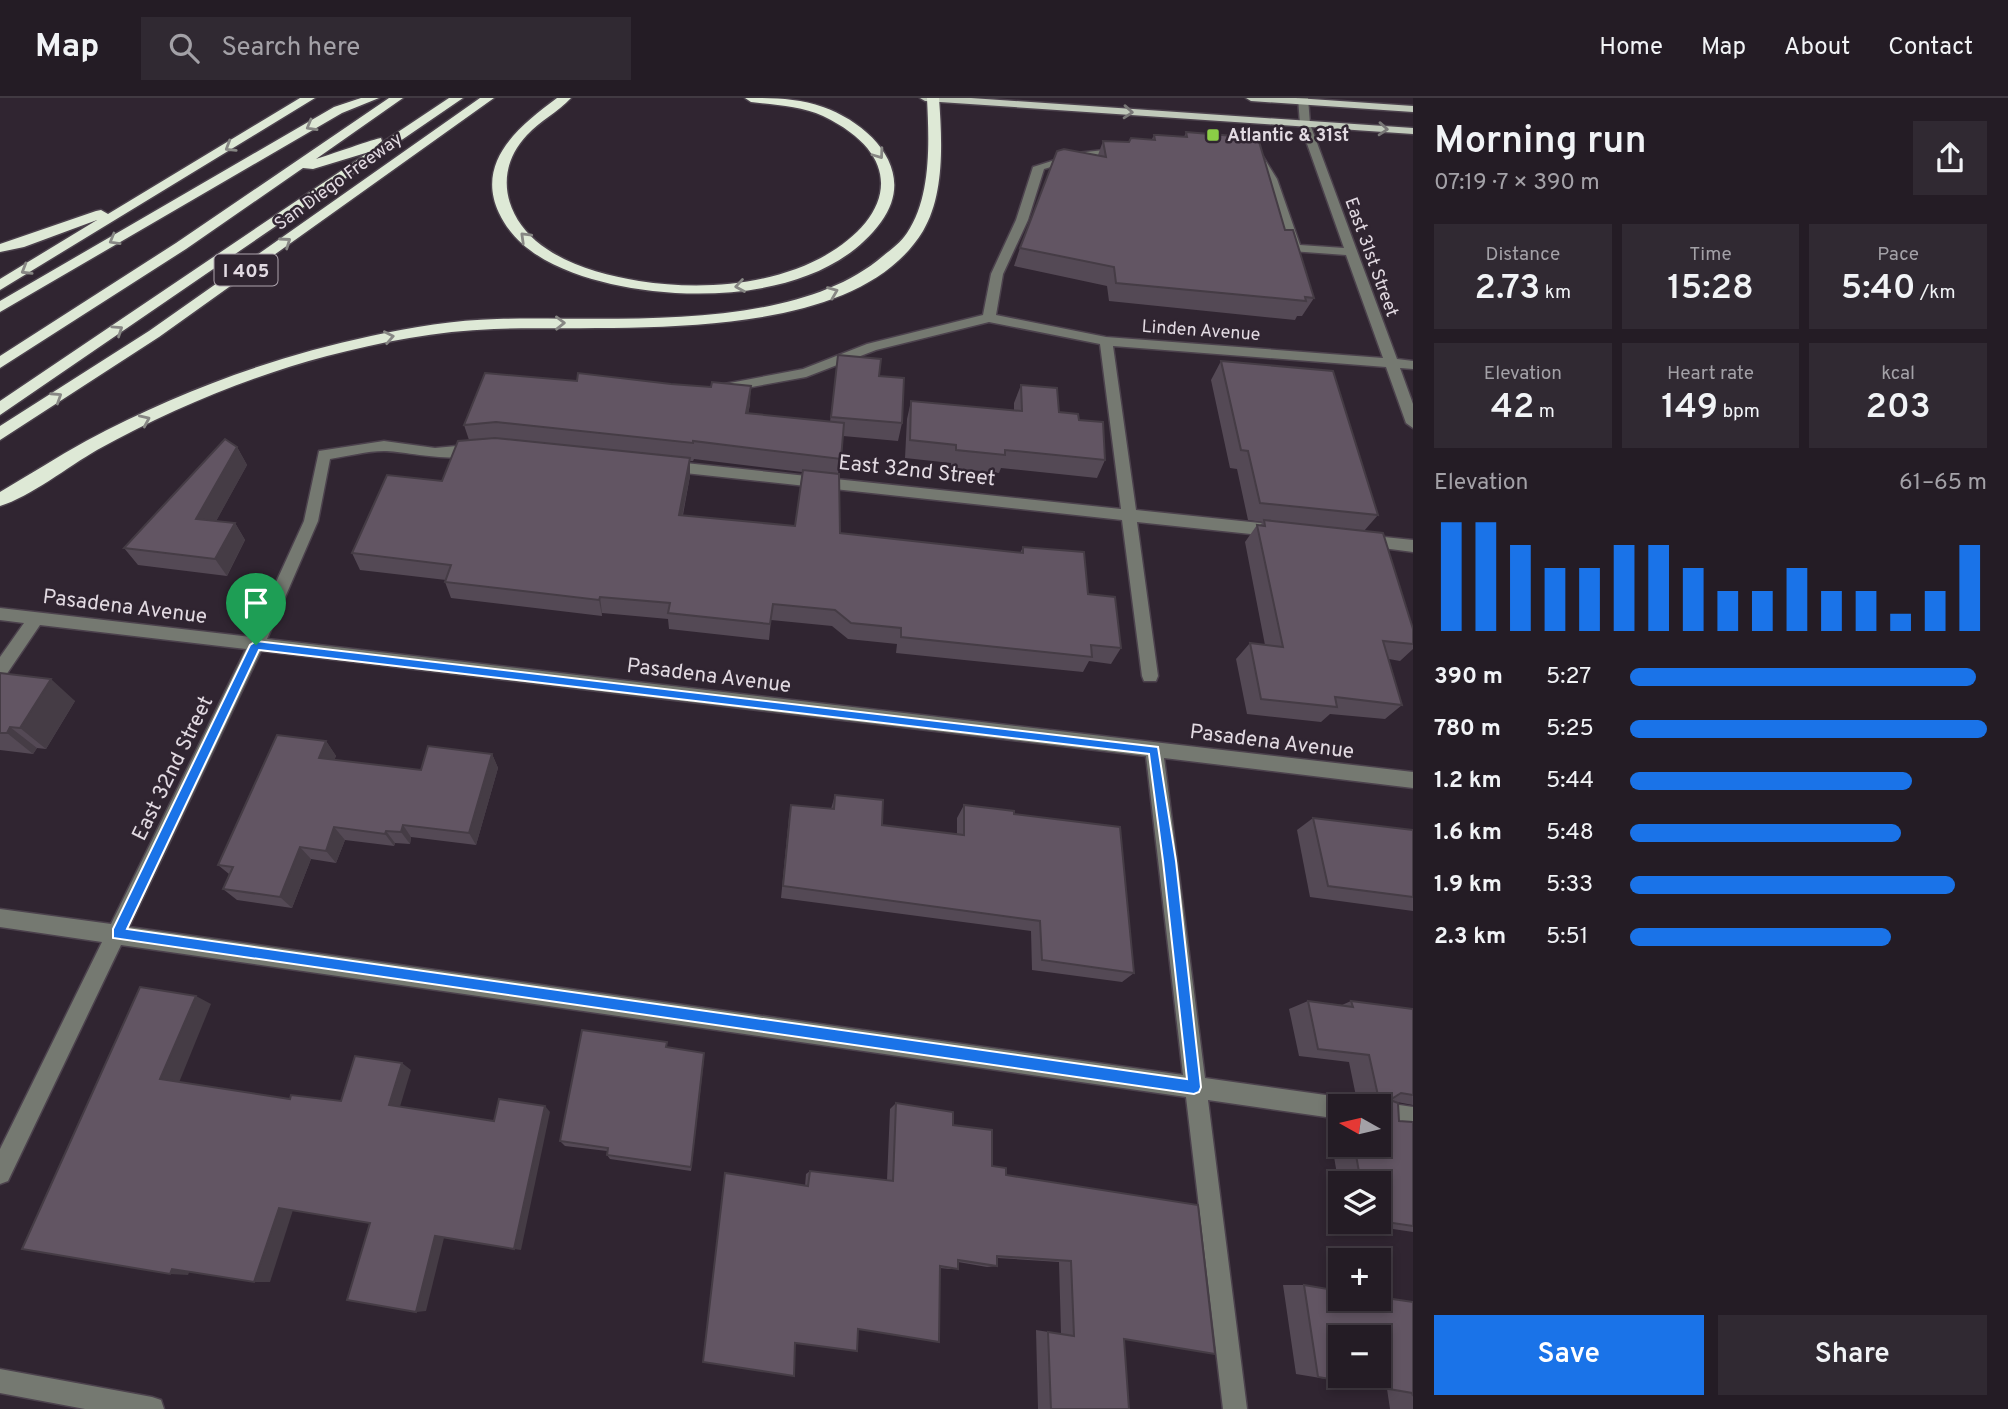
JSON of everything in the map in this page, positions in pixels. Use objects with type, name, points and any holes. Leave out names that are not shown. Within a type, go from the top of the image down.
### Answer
[{"type":"highway","points":[[0,285],[309,98]]},
{"type":"highway","points":[[0,307],[338,110],[373,98]]},
{"type":"highway","name":"San Diego Freeway","points":[[0,363],[181,246],[397,98]]},
{"type":"highway","points":[[289,172],[365,149],[439,98]]},
{"type":"highway","points":[[0,409],[457,98]]},
{"type":"highway","name":"San Diego Freeway","points":[[0,434],[165,326],[488,98]]},
{"type":"highway","points":[[565,98],[515,138],[502,161],[499,174],[501,200],[514,226],[539,250],[593,275],[638,286],[695,291],[775,280],[822,263],[859,239],[871,227],[886,202],[890,177],[887,164],[877,149],[857,131],[827,112],[751,98]]},
{"type":"highway","points":[[0,500],[104,439],[254,372],[334,349],[415,332],[492,324],[737,316],[781,309],[845,287],[890,259],[906,243],[921,220],[929,198],[933,98]]},
{"type":"highway","points":[[0,248],[19,244],[148,197]]},
{"type":"main road","points":[[925,98],[1413,131]]},
{"type":"main road","points":[[1251,98],[1413,109]]},
{"type":"street","name":"East 31st Street","points":[[1303,100],[1305,124],[1413,423]]},
{"type":"street","points":[[704,391],[806,373],[872,347],[989,318],[997,274],[1022,220],[1039,167],[1077,156],[1132,150]]},
{"type":"street","points":[[1240,150],[1254,151],[1269,168],[1286,230],[1295,248],[1352,253]]},
{"type":"street","name":"Linden Avenue","points":[[989,318],[1106,341],[1413,365]]},
{"type":"street","points":[[1106,341],[1150,676]]},
{"type":"street","name":"East 32nd Street","points":[[0,1172],[118,934],[256,645],[311,521],[324,455],[384,446],[435,453],[489,449]]},
{"type":"street","name":"East 32nd Street","points":[[651,464],[1292,533]]},
{"type":"street","points":[[1346,539],[1413,546]]},
{"type":"street","name":"Pasadena Avenue","points":[[0,614],[1413,780]]},
{"type":"street","points":[[0,670],[36,618]]},
{"type":"street","points":[[1154,750],[1170,861],[1194,1087],[1235,1409]]},
{"type":"street","points":[[0,918],[1328,1106]]},
{"type":"street","points":[[1391,1115],[1413,1118]]},
{"type":"street","points":[[0,1381],[152,1409]]},
{"type":"building","points":[[1186,132],[1258,138],[1285,230],[1293,230],[1314,298],[1305,297],[1306,301],[1116,283],[1114,267],[1020,248],[1057,151],[1064,149],[1106,157],[1103,141],[1129,142],[1131,138],[1155,140],[1154,135],[1187,137]]},
{"type":"building","points":[[838,355],[881,359],[879,376],[904,378],[902,423],[831,417]]},
{"type":"building","points":[[1221,361],[1333,371],[1378,515],[1260,503],[1248,451],[1241,450]]},
{"type":"building","points":[[485,373],[577,381],[578,373],[671,384],[711,387],[712,382],[751,386],[746,413],[844,423],[841,459],[693,441],[496,422],[464,425]]},
{"type":"building","points":[[1021,385],[1057,388],[1059,412],[1078,414],[1079,420],[1103,422],[1105,460],[1005,450],[1005,455],[956,450],[956,445],[910,440],[911,401],[1022,411]]},
{"type":"building","points":[[495,438],[690,458],[679,515],[795,526],[803,470],[839,474],[840,533],[1023,553],[1023,547],[1084,552],[1088,594],[1115,597],[1121,648],[1091,645],[1092,657],[901,637],[901,628],[851,623],[835,610],[773,604],[770,624],[668,613],[670,603],[600,597],[599,600],[445,582],[451,565],[352,553],[387,475],[442,481],[458,441]]},
{"type":"building","points":[[225,439],[237,447],[196,519],[235,523],[215,559],[124,548]]},
{"type":"building","points":[[1264,520],[1383,533],[1413,629],[1413,644],[1383,641],[1402,705],[1335,697],[1337,707],[1261,699],[1250,643],[1283,647],[1257,525],[1265,526]]},
{"type":"building","points":[[0,673],[51,679],[20,728],[10,727],[7,733],[0,733]]},
{"type":"building","points":[[277,735],[326,741],[319,758],[421,770],[428,746],[492,754],[469,833],[403,825],[401,832],[386,831],[385,834],[334,827],[326,851],[300,847],[280,897],[223,889],[233,867],[218,865]]},
{"type":"building","points":[[835,795],[883,800],[882,825],[964,835],[964,805],[1120,827],[1134,973],[1042,960],[1040,921],[783,886],[791,805],[834,809]]},
{"type":"building","points":[[1313,818],[1413,830],[1413,897],[1328,886]]},
{"type":"building","points":[[140,987],[196,996],[160,1079],[290,1099],[291,1095],[341,1101],[355,1056],[402,1063],[389,1105],[494,1121],[499,1099],[545,1106],[514,1249],[435,1236],[416,1312],[347,1300],[370,1223],[279,1208],[254,1282],[172,1269],[170,1274],[22,1249]]},
{"type":"building","points":[[1308,1001],[1353,1007],[1351,1001],[1413,1009],[1413,1095],[1401,1093],[1391,1099],[1391,1094],[1378,1094],[1369,1055],[1318,1049]]},
{"type":"building","points":[[582,1030],[667,1042],[666,1047],[704,1053],[691,1167],[607,1155],[608,1148],[560,1141]]},
{"type":"building","points":[[1391,1100],[1398,1103],[1399,1121],[1413,1122],[1413,1226],[1391,1223],[1391,1171],[1359,1171],[1356,1157],[1391,1157]]},
{"type":"building","points":[[896,1103],[953,1112],[953,1125],[992,1130],[992,1166],[1006,1168],[1006,1175],[1198,1205],[1215,1354],[1124,1339],[1129,1409],[1051,1409],[1048,1332],[1074,1336],[1071,1261],[997,1256],[997,1266],[958,1260],[958,1269],[940,1266],[939,1342],[858,1329],[857,1351],[795,1343],[794,1376],[703,1362],[725,1173],[808,1186],[810,1171],[893,1181]]},
{"type":"building","points":[[1304,1285],[1328,1289],[1328,1311],[1391,1311],[1391,1299],[1413,1302],[1413,1396],[1412,1393],[1383,1388],[1391,1388],[1391,1325],[1328,1325],[1328,1379],[1318,1377]]},
{"type":"place","name":"Atlantic & 31st","points":[[1213,135]]},
{"type":"route","points":[[256,645],[1154,750],[1170,861],[1194,1087],[118,934],[256,645]]}]
